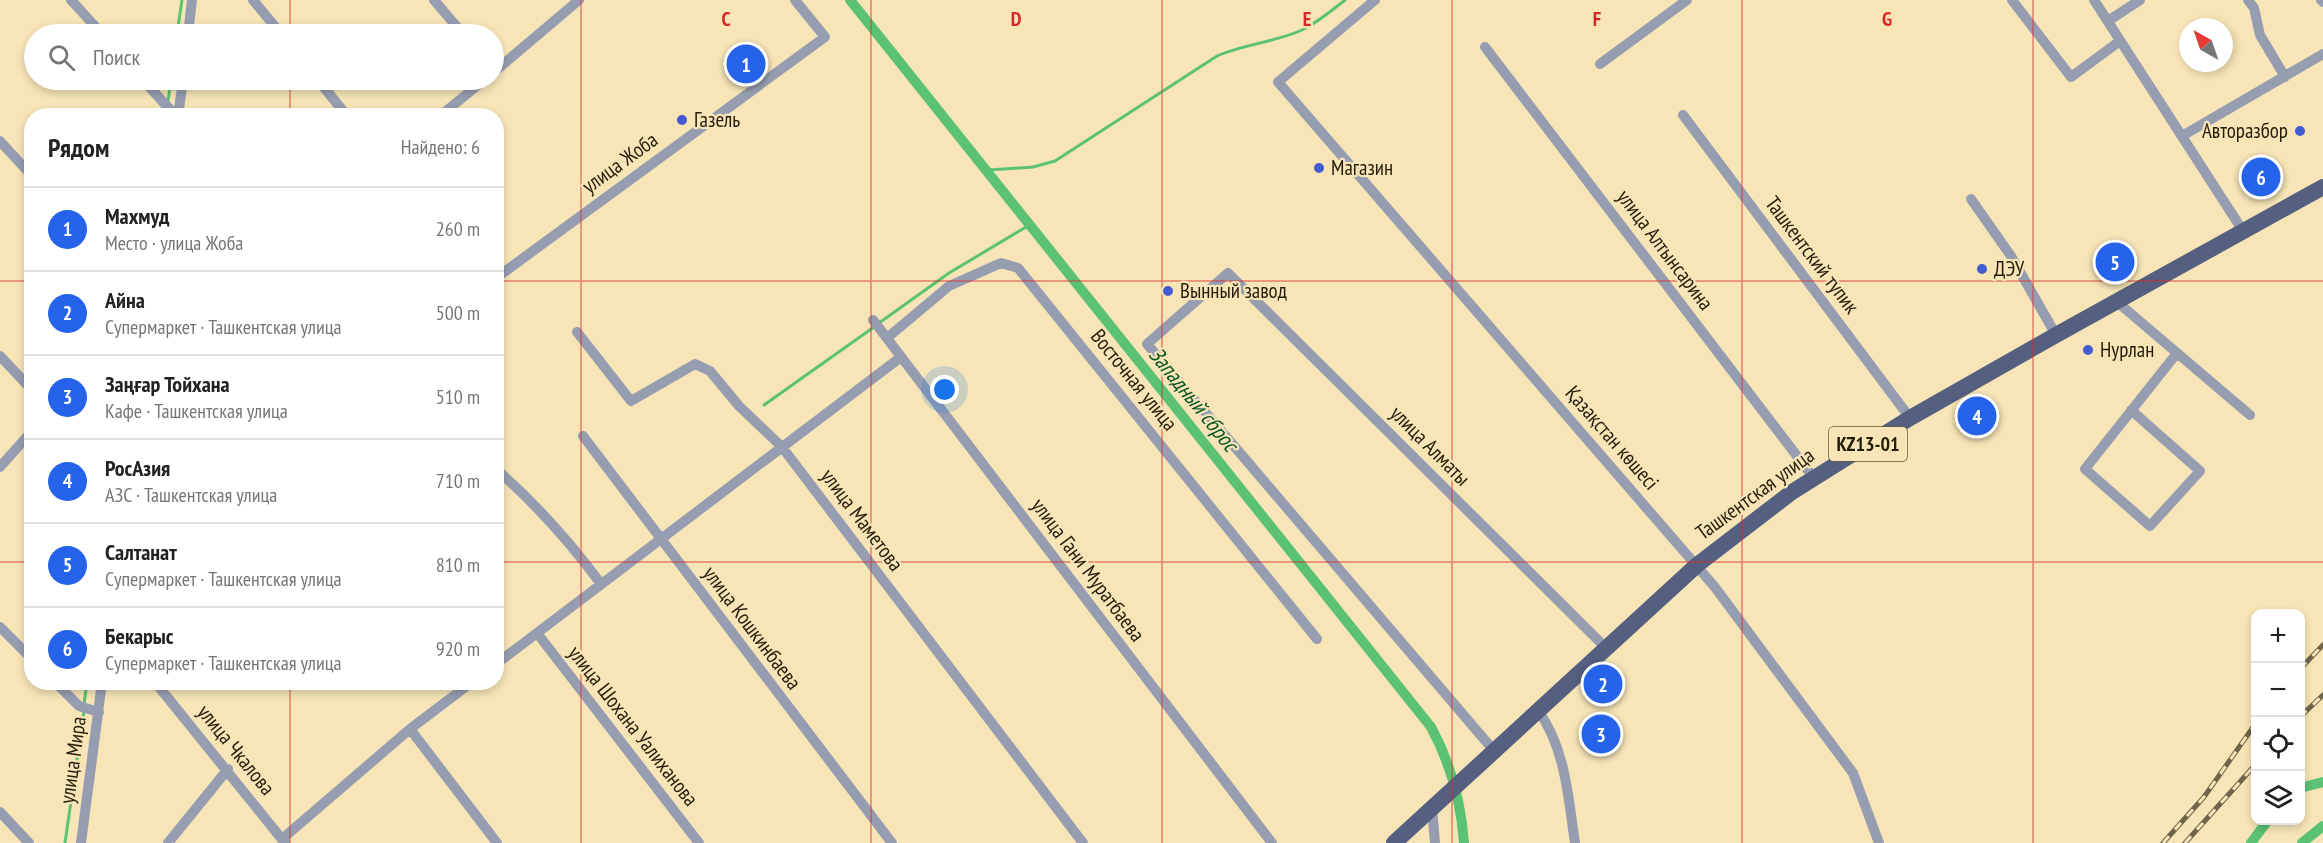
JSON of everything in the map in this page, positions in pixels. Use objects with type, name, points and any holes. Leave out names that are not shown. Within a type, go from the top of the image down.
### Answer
[{"type":"main road","name":"Ташкентская улица","points":[[1394,843],[1697,565],[1813,477],[1910,418],[2323,187]]},
{"type":"street","points":[[70,0],[93,24]]},
{"type":"street","points":[[189,24],[192,0]]},
{"type":"street","points":[[253,0],[273,24]]},
{"type":"street","points":[[434,0],[454,24]]},
{"type":"street","points":[[504,63],[579,0]]},
{"type":"street","name":"улица Жоба","points":[[504,272],[825,37],[795,0]]},
{"type":"street","name":"Қазақстан көшесі","points":[[1375,0],[1278,82],[1697,565],[1853,772],[1880,843]]},
{"type":"street","points":[[1599,64],[1687,0]]},
{"type":"street","points":[[2012,0],[2071,77],[2120,41]]},
{"type":"street","points":[[2094,0],[2243,231]]},
{"type":"street","points":[[2108,21],[2140,0]]},
{"type":"street","points":[[2248,0],[2254,8],[2260,35],[2285,77]]},
{"type":"street","name":"улица Алтынсарина","points":[[1485,46],[1813,477]]},
{"type":"street","points":[[2182,136],[2323,54]]},
{"type":"street","points":[[152,90],[169,108]]},
{"type":"street","points":[[178,108],[181,90]]},
{"type":"street","points":[[326,90],[341,108]]},
{"type":"street","points":[[450,108],[472,90]]},
{"type":"street","name":"Ташкентский тупик","points":[[1683,115],[1910,418]]},
{"type":"street","points":[[0,141],[24,167]]},
{"type":"street","points":[[1971,199],[2011,256],[2056,335]]},
{"type":"street","name":"Восточная улица","points":[[887,338],[949,286],[1002,263],[1018,268],[1317,639]]},
{"type":"street","name":"Восточная улица","points":[[1228,273],[1148,344],[1495,752]]},
{"type":"street","name":"улица Алматы","points":[[1228,273],[1605,647]]},
{"type":"street","points":[[2116,301],[2250,415]]},
{"type":"street","name":"улица Гани Муратбаева","points":[[873,320],[1272,843]]},
{"type":"street","name":"улица Маметова","points":[[577,332],[631,401],[695,364],[710,370],[739,406],[782,447],[1083,843]]},
{"type":"street","points":[[2131,410],[2200,471],[2150,526],[2085,469],[2131,410],[2177,353]]},
{"type":"street","points":[[0,356],[24,382]]},
{"type":"street","points":[[504,658],[901,357]]},
{"type":"street","name":"улица Кошкинбаева","points":[[583,436],[892,843]]},
{"type":"street","points":[[0,467],[24,440]]},
{"type":"street","points":[[504,476],[528,496],[568,540],[601,584]]},
{"type":"street","points":[[0,627],[24,651]]},
{"type":"street","name":"улица Шохана Уалиханова","points":[[537,633],[699,843]]},
{"type":"street","points":[[63,690],[79,706],[99,712]]},
{"type":"street","name":"улица Мира","points":[[81,843],[101,690]]},
{"type":"street","name":"улица Чкалова","points":[[162,690],[283,841]]},
{"type":"street","points":[[283,841],[410,729],[461,690]]},
{"type":"street","points":[[1538,710],[1551,728],[1560,753],[1575,843]]},
{"type":"street","points":[[410,729],[497,843]]},
{"type":"street","points":[[168,843],[228,770]]},
{"type":"street","points":[[1435,843],[1437,804]]},
{"type":"street","points":[[0,812],[29,843]]},
{"type":"waterway","points":[[178,24],[182,0]]},
{"type":"waterway","name":"Западный сброс","points":[[850,0],[1431,727],[1454,783],[1464,843]]},
{"type":"waterway","points":[[988,170],[1033,167],[1055,161],[1217,56],[1302,30],[1345,0]]},
{"type":"waterway","points":[[168,101],[170,90]]},
{"type":"waterway","points":[[879,323],[949,273],[1031,224]]},
{"type":"waterway","points":[[764,405],[874,327]]},
{"type":"waterway","points":[[84,704],[86,690]]},
{"type":"waterway","points":[[65,843],[84,711]]},
{"type":"waterway","points":[[2305,787],[2323,782]]},
{"type":"waterway","points":[[2251,843],[2264,825]]},
{"type":"waterway","points":[[2302,843],[2323,826]]},
{"type":"railway","points":[[2305,664],[2323,645]]},
{"type":"railway","points":[[2305,712],[2323,695]]},
{"type":"railway","points":[[2163,843],[2204,797],[2251,730]]},
{"type":"railway","points":[[2185,843],[2251,770]]},
{"type":"place","name":"Махмуд","points":[[746,64]]},
{"type":"place","name":"Газель","points":[[682,120]]},
{"type":"place","name":"Авторазбор","points":[[2300,131]]},
{"type":"place","name":"Магазин","points":[[1319,168]]},
{"type":"place","name":"Бекарыс","points":[[2261,177]]},
{"type":"place","name":"Салтанат","points":[[2115,262]]},
{"type":"place","name":"ДЭУ","points":[[1982,269]]},
{"type":"place","name":"Вынный завод","points":[[1168,291]]},
{"type":"place","name":"Нурлан","points":[[2088,350]]},
{"type":"place","name":"РосАзия","points":[[1977,416]]},
{"type":"place","name":"Айна","points":[[1603,684]]},
{"type":"place","name":"Заңғар Тойхана","points":[[1601,734]]}]
